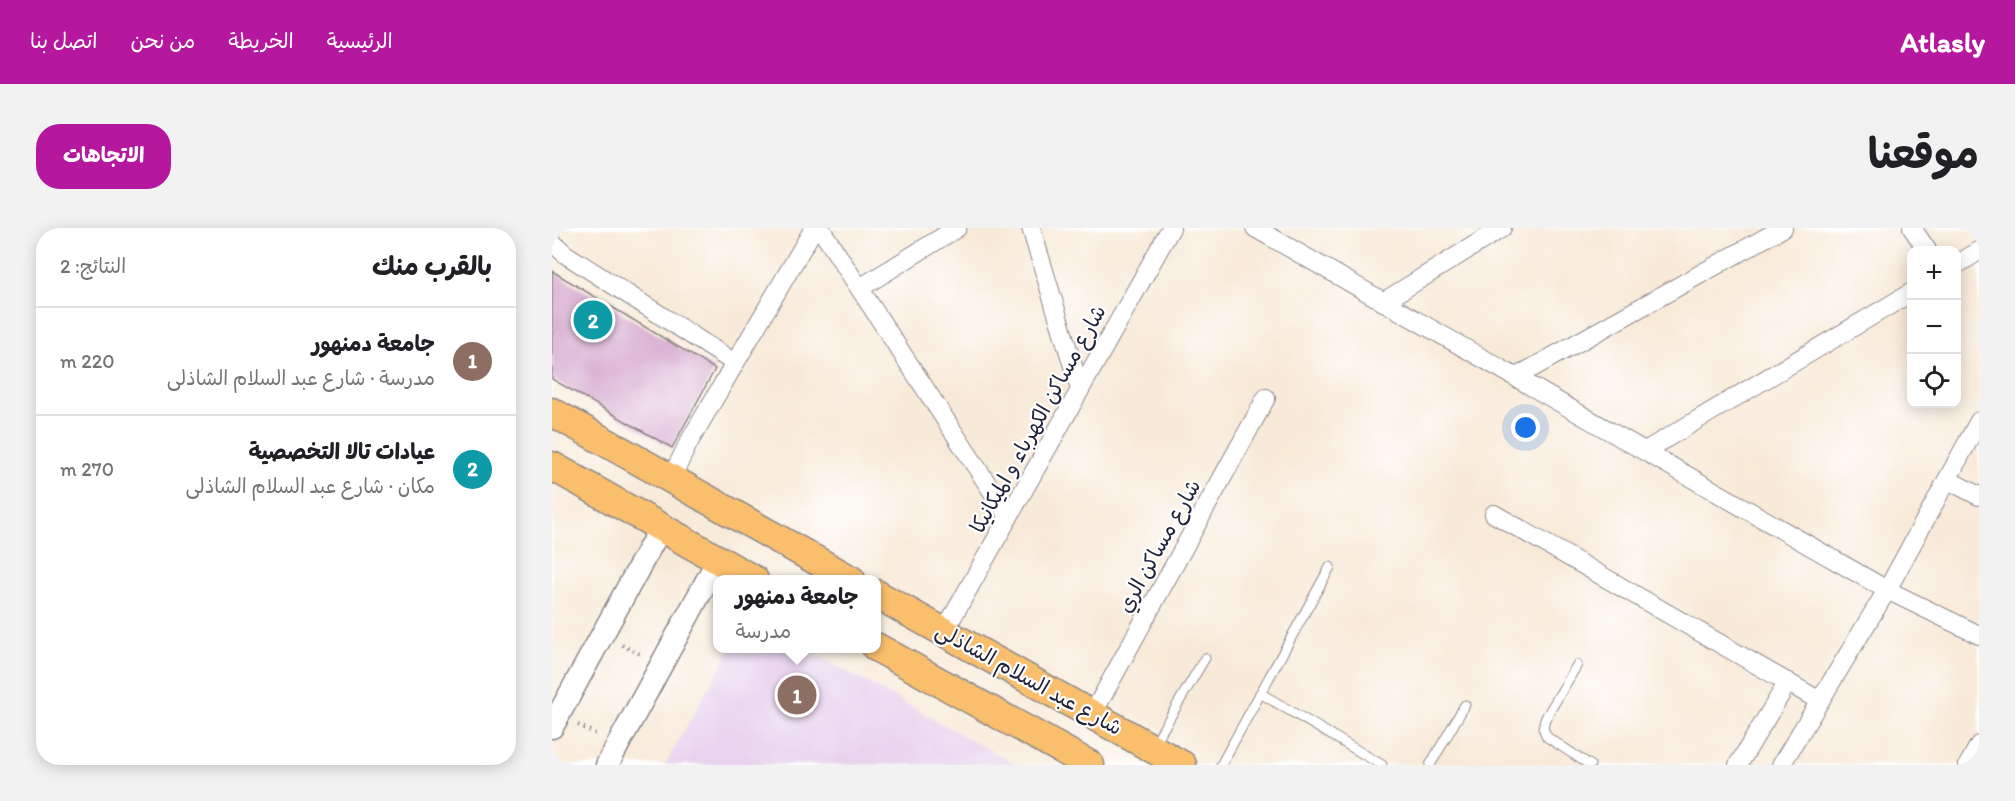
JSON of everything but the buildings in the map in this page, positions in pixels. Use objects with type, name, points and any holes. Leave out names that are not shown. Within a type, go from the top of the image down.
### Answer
[{"type":"main road","points":[[552,412],[844,575]]},
{"type":"main road","points":[[552,466],[746,575]]},
{"type":"main road","name":"شارع عبد السلام الشاذلى","points":[[881,597],[1167,759]]},
{"type":"main road","points":[[881,650],[1090,765]]},
{"type":"street","points":[[671,479],[689,442],[814,228]]},
{"type":"street","points":[[820,228],[1009,517]]},
{"type":"street","points":[[860,288],[957,228]]},
{"type":"street","points":[[1031,228],[1080,389]]},
{"type":"street","name":"شارع مساكن الكهرباء و الميكانيكا","points":[[944,632],[1171,228]]},
{"type":"street","points":[[1255,228],[1887,590],[1979,635]]},
{"type":"street","points":[[1383,302],[1502,228]]},
{"type":"street","points":[[1516,377],[1783,228]]},
{"type":"street","points":[[1912,228],[1924,246]]},
{"type":"street","points":[[552,242],[565,254],[735,363]]},
{"type":"street","points":[[1645,451],[1907,294]]},
{"type":"street","name":"شارع مساكن الري","points":[[1092,715],[1266,398]]},
{"type":"street","points":[[1781,765],[1887,590],[1979,421]]},
{"type":"street","points":[[1948,480],[1979,496]]},
{"type":"street","points":[[1494,514],[1820,701]]},
{"type":"street","points":[[555,721],[661,527]]},
{"type":"street","points":[[612,755],[718,560]]},
{"type":"street","points":[[1738,765],[1788,682]]},
{"type":"street","points":[[1968,765],[1979,745]]},
{"type":"lane","points":[[1221,765],[1330,567]]},
{"type":"lane","points":[[1167,759],[1204,658]]},
{"type":"lane","points":[[1577,665],[1545,719],[1543,728],[1547,737],[1590,765]]},
{"type":"lane","points":[[1260,693],[1382,765]]},
{"type":"lane","points":[[1430,765],[1465,705]]},
{"type":"path","points":[[602,635],[662,664]]},
{"type":"path","points":[[555,721],[612,755]]},
{"type":"shaded area","points":[[728,653],[813,653],[1017,765],[665,765]]},
{"type":"place","name":"عيادات تالا التخصصية","points":[[593,320]]},
{"type":"place","name":"جامعة دمنهور","points":[[797,695]]}]
